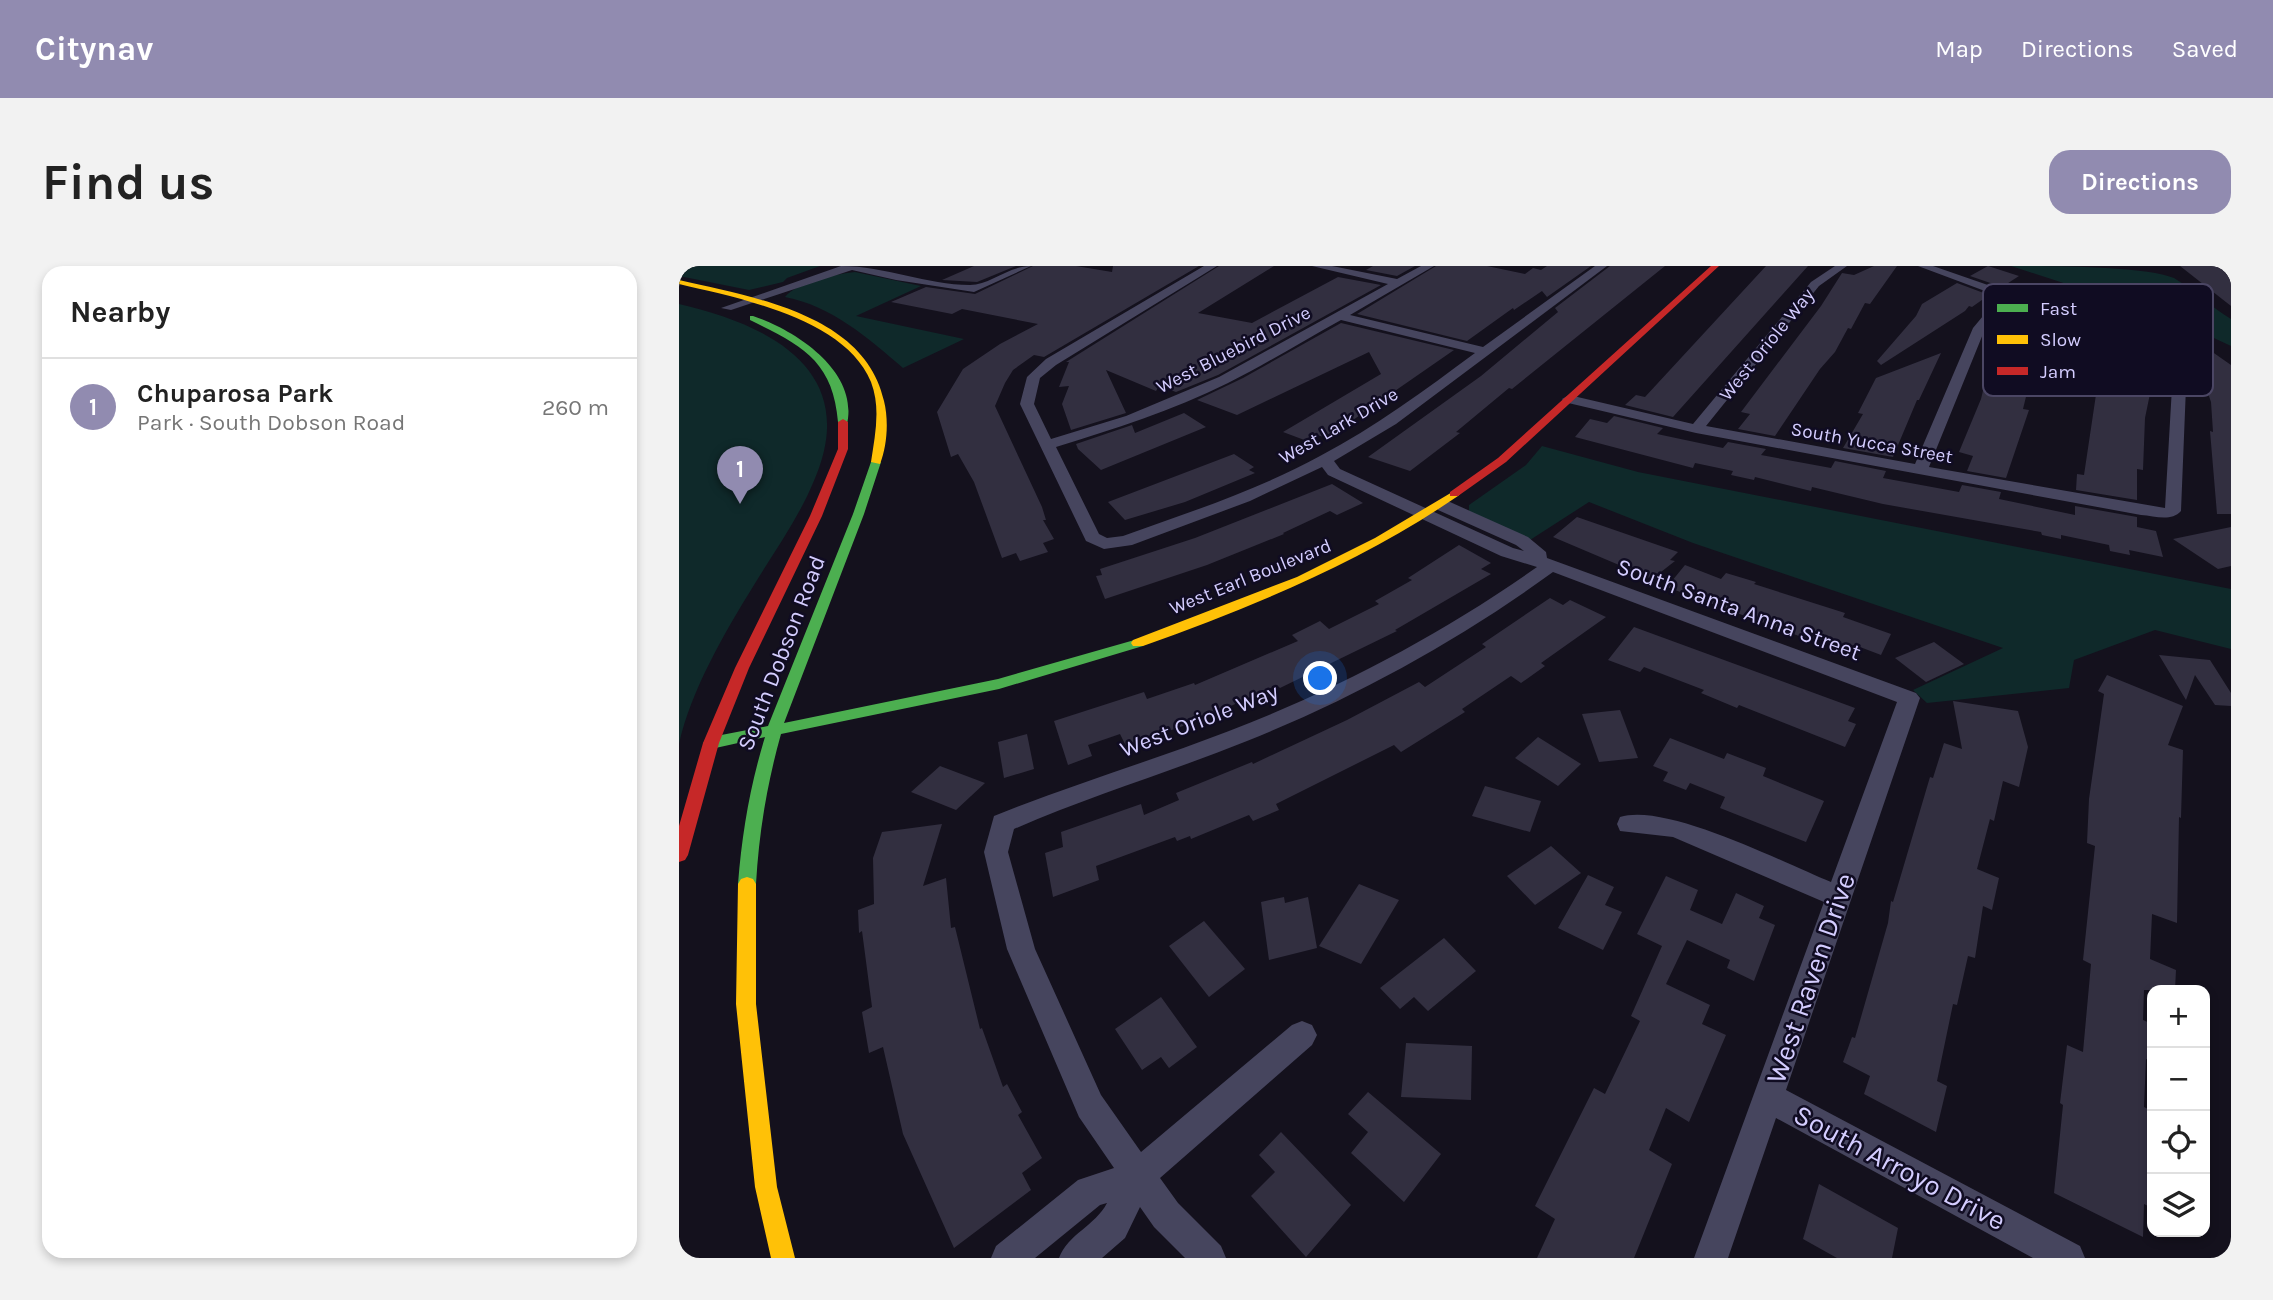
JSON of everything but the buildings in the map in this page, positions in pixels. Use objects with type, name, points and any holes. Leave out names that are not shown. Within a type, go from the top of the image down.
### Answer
[{"type":"main road","name":"West Earl Boulevard","points":[[711,743],[999,684],[1106,654],[1236,608],[1334,567],[1427,514],[1502,460],[1709,266]]},
{"type":"main road","name":"South Dobson Road","points":[[679,282],[754,299],[813,321],[847,344],[871,373],[880,390],[884,414],[884,437],[873,480],[772,730],[747,849],[746,1004],[766,1187],[783,1258]]},
{"type":"main road","name":"South Dobson Road","points":[[679,297],[727,308],[797,339],[827,367],[837,385],[843,404],[844,424],[843,449],[832,480],[742,668],[711,743],[679,855]]},
{"type":"street","points":[[809,279],[834,266]]},
{"type":"street","points":[[727,308],[851,266],[896,277],[974,289],[1026,266]]},
{"type":"street","points":[[1104,544],[1092,537],[1027,404],[1034,377],[1074,346],[1212,266]]},
{"type":"street","points":[[1317,266],[1398,284]]},
{"type":"street","name":"West Bluebird Drive","points":[[1046,445],[1131,419],[1224,380],[1429,266]]},
{"type":"street","name":"West Lark Drive","points":[[1104,544],[1126,541],[1244,498],[1325,460],[1391,421],[1602,266]]},
{"type":"street","name":"West Oriole Way","points":[[1696,429],[1815,284],[1842,266]]},
{"type":"street","points":[[1923,266],[1983,287]]},
{"type":"street","points":[[1339,316],[1483,351]]},
{"type":"street","points":[[1920,470],[1983,323]]},
{"type":"street","name":"South Yucca Street","points":[[1569,399],[1696,429],[2169,513],[2173,511],[2175,500],[2179,396]]},
{"type":"street","name":"South Santa Anna Street","points":[[1325,460],[1349,464],[1523,541],[1551,565]]},
{"type":"street","name":"South Santa Anna Street","points":[[1325,460],[1334,472],[1507,552],[1551,565],[1909,698]]},
{"type":"street","name":"West Oriole Way","points":[[1138,1176],[1090,1106],[1021,949],[996,852],[1003,823],[1045,804],[1195,753],[1295,712],[1432,643],[1551,565]]},
{"type":"street","name":"West Raven Drive","points":[[1711,1258],[1909,698]]},
{"type":"street","points":[[1629,824],[1676,828],[1839,897]]},
{"type":"street","points":[[1008,1258],[1090,1192],[1138,1176],[1302,1035]]},
{"type":"street","name":"South Arroyo Drive","points":[[1768,1097],[2069,1258]]},
{"type":"street","points":[[1076,1258],[1113,1226],[1138,1176]]},
{"type":"street","points":[[1138,1176],[1166,1215],[1209,1258]]},
{"type":"green space","points":[[679,266],[820,266],[783,282],[749,290],[679,276]]},
{"type":"green space","points":[[2011,266],[2141,271],[2174,278],[2183,284],[2066,284]]},
{"type":"green space","points":[[855,272],[921,286],[856,316],[964,339],[903,368],[863,335],[834,316],[802,301],[785,297],[807,283]]},
{"type":"green space","points":[[679,304],[746,325],[775,341],[799,360],[817,383],[826,411],[825,444],[813,483],[793,522],[710,662],[684,724],[679,744]]},
{"type":"green space","points":[[2213,307],[2231,319],[2231,346],[2213,338]]},
{"type":"green space","points":[[1542,446],[1638,472],[2231,589],[2231,649],[2155,630],[2074,660],[2069,688],[1927,703],[1913,690],[2003,648],[1693,543],[1589,502],[1530,540],[1469,512],[1469,505],[1526,465]]},
{"type":"traffic: fast","points":[[753,318],[803,345],[816,356],[836,384],[843,422]]},
{"type":"traffic: fast","points":[[747,884],[751,828],[777,721],[876,462]]},
{"type":"traffic: fast","points":[[711,743],[999,684],[1138,643]]},
{"type":"traffic: slow","points":[[679,282],[794,314],[828,331],[856,353],[875,382],[883,418],[876,462]]},
{"type":"traffic: slow","points":[[1138,643],[1302,580],[1380,541],[1454,494]]},
{"type":"traffic: slow","points":[[747,884],[746,1004],[766,1187],[783,1258]]},
{"type":"traffic: jam","points":[[1454,494],[1502,460],[1715,266]]},
{"type":"traffic: jam","points":[[679,855],[711,743],[742,668],[816,516],[843,449],[843,422]]},
{"type":"place","name":"Chuparosa Park","points":[[740,504]]}]
